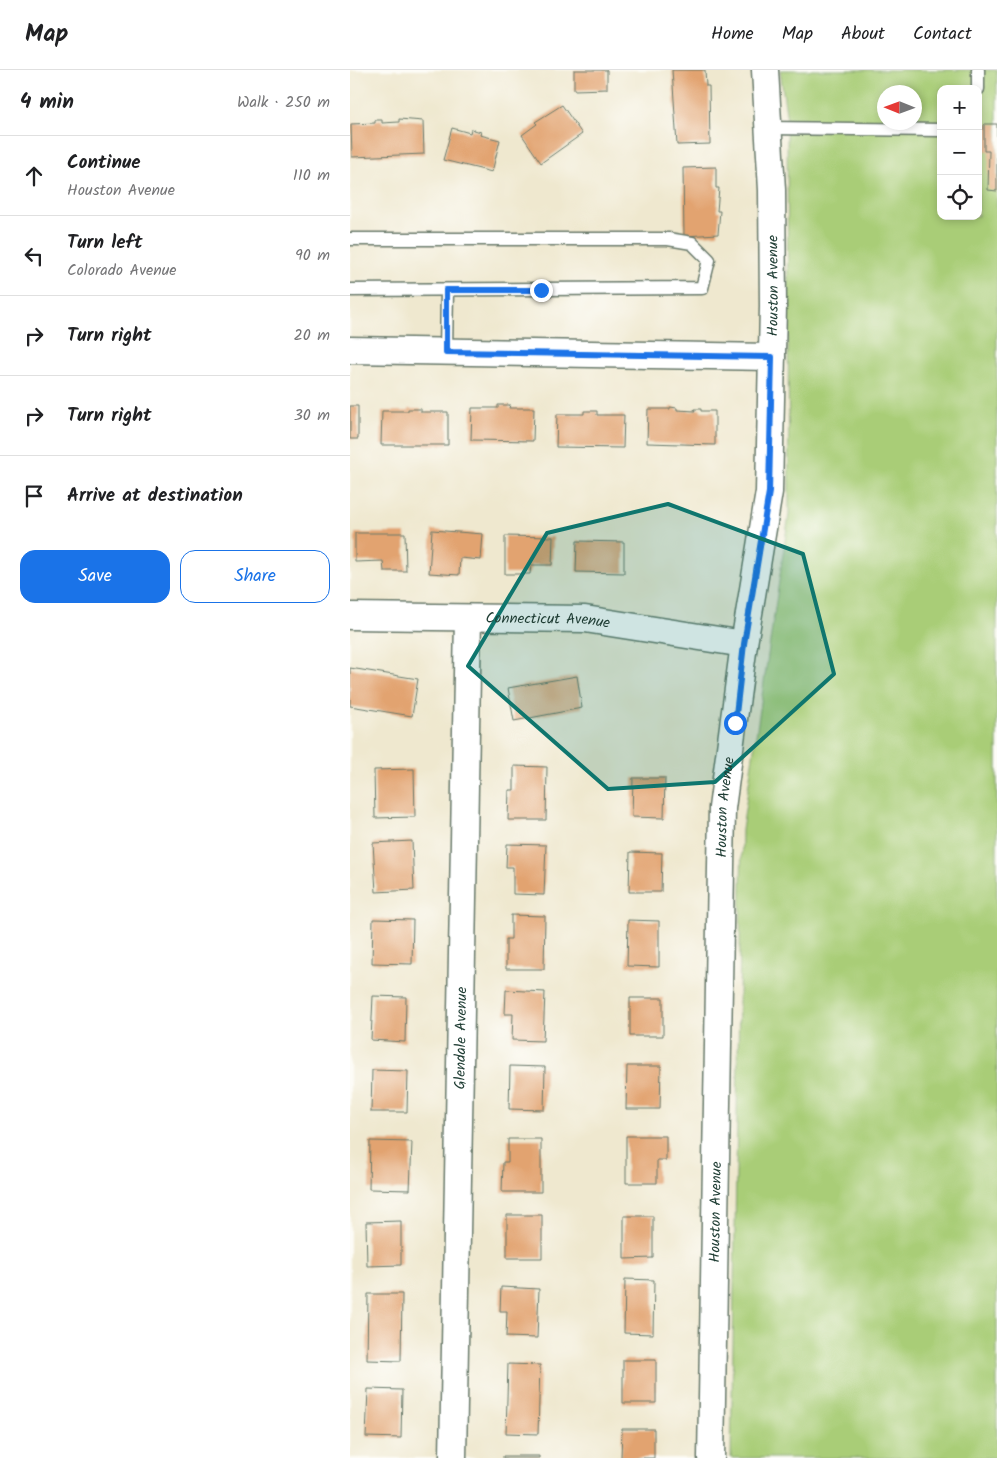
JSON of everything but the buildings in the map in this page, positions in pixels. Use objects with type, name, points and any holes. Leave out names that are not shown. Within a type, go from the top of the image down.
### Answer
[{"type":"street","name":"Houston Avenue","points":[[711,1458],[722,808],[744,644],[769,492],[772,357],[772,199],[765,70]]},
{"type":"street","points":[[350,350],[772,357]]},
{"type":"street","name":"Connecticut Avenue","points":[[350,616],[585,620],[744,644]]},
{"type":"street","name":"Glendale Avenue","points":[[454,1458],[468,618]]},
{"type":"lane","points":[[978,70],[978,85]]},
{"type":"lane","points":[[769,128],[937,130]]},
{"type":"lane","points":[[350,239],[668,239],[692,243],[709,260],[702,288],[350,290]]},
{"type":"lane","points":[[446,290],[446,352]]},
{"type":"highlighted area","points":[[668,504],[803,554],[834,674],[715,782],[608,789],[468,666],[547,533]]},
{"type":"green space","points":[[780,70],[997,70],[997,1458],[731,1458],[742,830],[789,514],[787,121]]},
{"type":"route","points":[[541,290],[446,290],[446,352],[772,357],[769,492],[753,599],[744,644],[735,723]]}]
